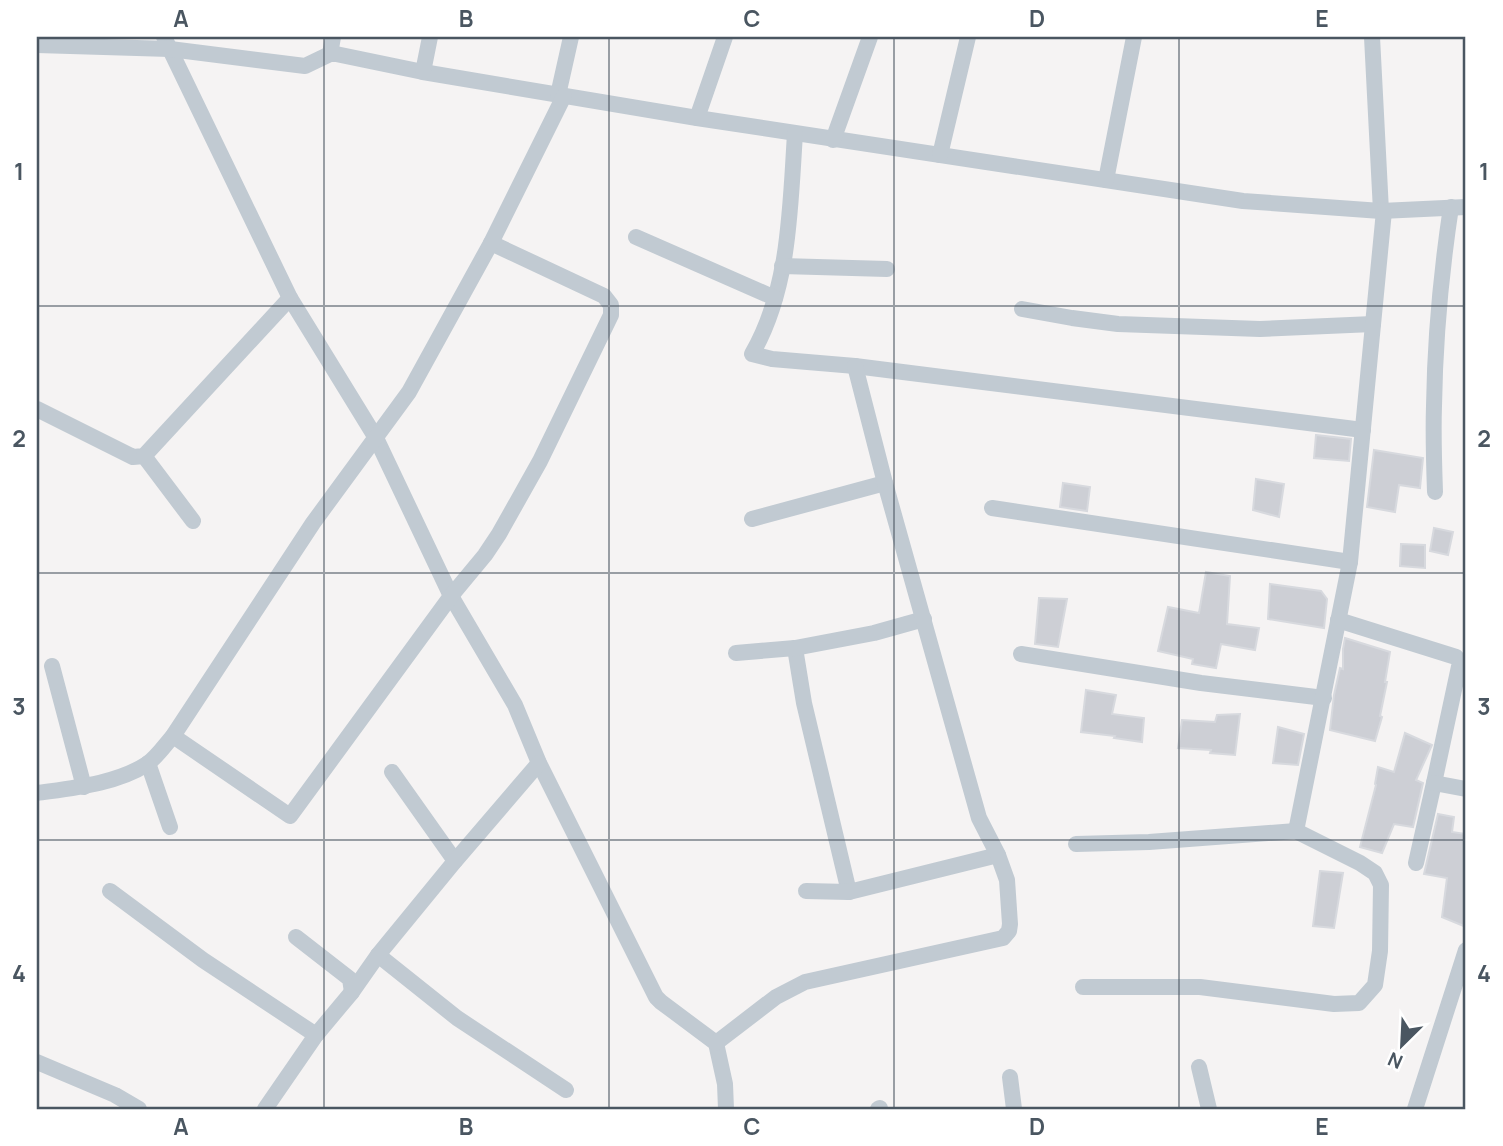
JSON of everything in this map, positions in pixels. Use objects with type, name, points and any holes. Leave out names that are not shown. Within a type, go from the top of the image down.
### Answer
[{"type":"street","points":[[330,54],[333,37]]},
{"type":"street","points":[[423,72],[430,37]]},
{"type":"street","points":[[37,793],[107,781],[148,763],[173,736],[313,523],[409,393],[491,243],[561,96],[571,37]]},
{"type":"street","points":[[697,118],[725,37]]},
{"type":"street","points":[[832,140],[870,37]]},
{"type":"street","points":[[940,155],[968,37]]},
{"type":"street","points":[[1106,180],[1134,37]]},
{"type":"street","points":[[1296,831],[1350,562],[1363,430],[1383,211],[1372,37]]},
{"type":"street","points":[[167,43],[290,298],[376,438],[451,596],[514,705],[539,763],[656,996],[716,1043],[725,1084],[726,1109]]},
{"type":"street","points":[[37,45],[167,43],[305,66],[330,54],[336,54],[561,96],[832,140],[1243,201],[1383,211],[1458,207],[1444,257],[1437,340],[1434,405],[1435,492]]},
{"type":"street","points":[[795,134],[788,234],[782,266],[770,317],[752,354],[772,359],[855,366],[1363,430]]},
{"type":"street","points":[[636,237],[775,298]]},
{"type":"street","points":[[173,736],[290,816],[499,534],[540,461],[611,315],[611,305],[604,296],[491,243]]},
{"type":"street","points":[[782,266],[887,269]]},
{"type":"street","points":[[37,409],[133,457],[144,456],[290,298]]},
{"type":"street","points":[[1022,309],[1118,324],[1260,329],[1373,324]]},
{"type":"street","points":[[716,1043],[776,997],[805,982],[1003,938],[1009,931],[1007,880],[979,818],[855,366]]},
{"type":"street","points":[[144,456],[193,521]]},
{"type":"street","points":[[752,519],[885,483]]},
{"type":"street","points":[[992,508],[1350,562]]},
{"type":"street","points":[[736,653],[796,648],[874,634],[924,619]]},
{"type":"street","points":[[1338,620],[1456,657],[1460,662],[1416,863]]},
{"type":"street","points":[[796,648],[804,703],[849,892]]},
{"type":"street","points":[[1021,654],[1201,683],[1324,698]]},
{"type":"street","points":[[52,666],[84,787]]},
{"type":"street","points":[[148,763],[170,827]]},
{"type":"street","points":[[265,1109],[316,1035],[352,992],[378,955],[539,763]]},
{"type":"street","points":[[392,772],[455,861]]},
{"type":"street","points":[[1434,783],[1466,789]]},
{"type":"street","points":[[1076,844],[1149,842],[1296,831],[1360,863],[1378,877],[1381,885],[1380,951],[1375,985],[1359,1003],[1334,1004],[1200,987],[1083,987]]},
{"type":"street","points":[[806,891],[849,892],[998,855]]},
{"type":"street","points":[[110,891],[203,960],[316,1035]]},
{"type":"street","points":[[296,937],[350,979],[352,992]]},
{"type":"street","points":[[1415,1109],[1466,950]]},
{"type":"street","points":[[378,955],[457,1018],[566,1090]]},
{"type":"street","points":[[37,1062],[139,1109]]},
{"type":"street","points":[[1199,1067],[1209,1109]]},
{"type":"street","points":[[1010,1077],[1014,1109]]},
{"type":"building","points":[[1316,435],[1351,439],[1349,461],[1314,458]]},
{"type":"building","points":[[1374,450],[1423,458],[1420,488],[1399,485],[1395,512],[1367,507]]},
{"type":"building","points":[[1256,479],[1284,484],[1279,517],[1253,510]]},
{"type":"building","points":[[1063,483],[1090,487],[1087,511],[1060,507]]},
{"type":"building","points":[[1434,528],[1453,532],[1448,555],[1430,551]]},
{"type":"building","points":[[1401,544],[1425,545],[1425,568],[1400,566]]},
{"type":"building","points":[[1206,572],[1230,576],[1227,624],[1259,628],[1255,650],[1221,644],[1216,668],[1192,664],[1193,659],[1158,651],[1168,607],[1199,613]]},
{"type":"building","points":[[1270,584],[1321,591],[1327,599],[1324,628],[1268,619]]},
{"type":"building","points":[[1039,598],[1067,599],[1058,647],[1035,644]]},
{"type":"building","points":[[1345,638],[1390,652],[1380,716],[1382,717],[1375,741],[1330,730],[1334,695],[1340,668],[1343,669]]},
{"type":"building","points":[[1086,690],[1116,695],[1112,714],[1144,718],[1142,742],[1081,732]]},
{"type":"building","points":[[1240,714],[1235,755],[1178,748],[1182,720],[1215,722],[1217,715]]},
{"type":"building","points":[[1278,727],[1304,734],[1298,765],[1273,763]]},
{"type":"building","points":[[1405,733],[1432,745],[1416,780],[1423,783],[1413,827],[1394,824],[1382,853],[1360,847],[1378,767],[1394,772]]},
{"type":"building","points":[[1438,814],[1454,817],[1452,832],[1466,834],[1466,927],[1442,917],[1447,878],[1424,874]]},
{"type":"building","points":[[1320,871],[1343,873],[1334,928],[1313,926]]}]
